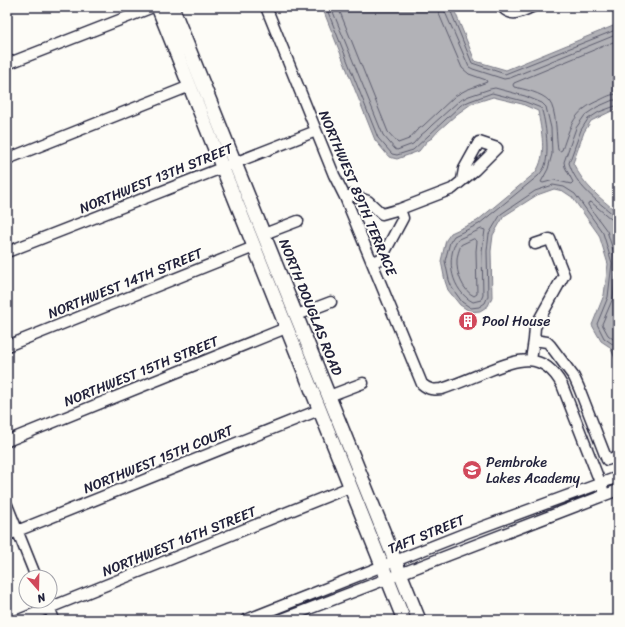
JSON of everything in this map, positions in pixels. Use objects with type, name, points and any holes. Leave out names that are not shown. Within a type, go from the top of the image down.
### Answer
[{"type":"main road","points":[[158,7],[404,620]]},
{"type":"main road","name":"NORTH DOUGLAS ROAD","points":[[172,7],[419,620]]},
{"type":"main road","points":[[321,415],[337,436],[349,465],[360,472]]},
{"type":"street","points":[[7,64],[153,7]]},
{"type":"street","name":"NORTHWEST 89TH TERRACE","points":[[266,7],[334,175],[345,197],[372,262],[418,379],[427,388],[434,390],[442,389],[510,362],[530,360]]},
{"type":"street","points":[[504,10],[514,14],[532,7]]},
{"type":"street","points":[[7,158],[190,86]]},
{"type":"street","name":"NORTHWEST 13TH STREET","points":[[7,252],[316,130]]},
{"type":"street","points":[[345,197],[352,195],[368,201],[382,214],[400,209],[452,189],[462,180]]},
{"type":"street","points":[[372,262],[380,259],[403,218],[400,209]]},
{"type":"street","points":[[264,234],[298,221]]},
{"type":"street","points":[[535,244],[550,239],[564,275],[535,327],[530,360],[545,366],[559,380],[605,495]]},
{"type":"street","name":"NORTHWEST 14TH STREET","points":[[7,346],[254,247]]},
{"type":"street","points":[[297,315],[331,302]]},
{"type":"street","name":"NORTHWEST 15TH STREET","points":[[7,441],[286,328]]},
{"type":"street","points":[[534,340],[547,342],[574,377],[607,460],[618,456]]},
{"type":"street","points":[[329,396],[363,383]]},
{"type":"street","name":"NORTHWEST 15TH COURT","points":[[12,533],[321,415]]},
{"type":"street","name":"TAFT STREET","points":[[398,568],[502,520],[618,476]]},
{"type":"street","name":"NORTHWEST 16TH STREET","points":[[58,600],[350,487]]},
{"type":"street","name":"TAFT STREET","points":[[249,619],[385,573],[618,490]]},
{"type":"street","points":[[7,505],[12,533],[32,569]]},
{"type":"street","name":"TAFT STREET","points":[[280,620],[385,573]]},
{"type":"street","name":"NORTHWEST 16TH STREET","points":[[19,620],[39,609]]},
{"type":"street","points":[[50,609],[54,620]]},
{"type":"water","points":[[322,7],[453,7],[475,61],[506,70],[618,24],[618,108],[591,121],[584,132],[573,163],[587,185],[618,213],[618,365],[610,347],[601,341],[592,325],[604,295],[608,264],[599,235],[572,197],[563,191],[554,189],[537,195],[504,216],[493,235],[491,251],[492,297],[488,306],[480,311],[471,312],[460,305],[448,290],[445,281],[441,261],[446,240],[451,233],[477,221],[535,173],[539,166],[542,151],[542,135],[538,111],[522,104],[493,97],[471,104],[457,114],[427,141],[419,151],[397,159],[389,157],[375,140]]},
{"type":"place","name":"Pool House","points":[[468,321]]},
{"type":"place","name":"Pembroke Lakes Academy","points":[[472,470]]}]
